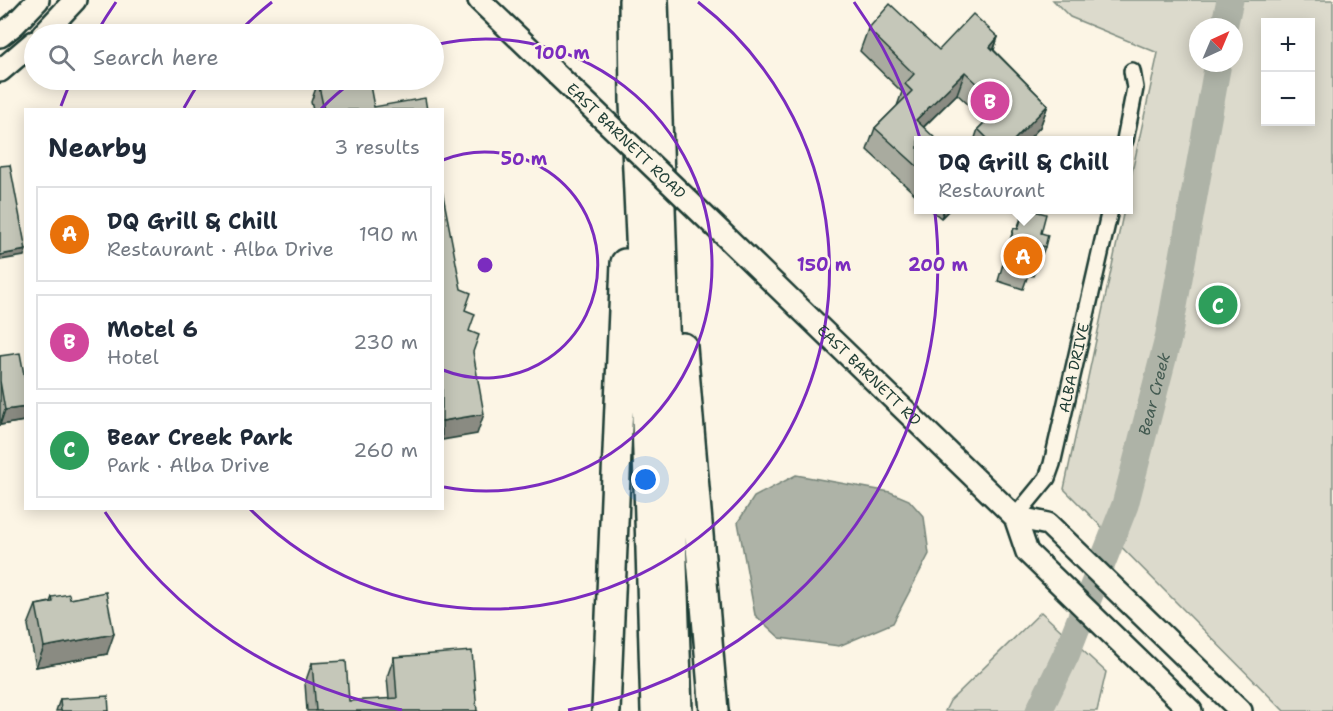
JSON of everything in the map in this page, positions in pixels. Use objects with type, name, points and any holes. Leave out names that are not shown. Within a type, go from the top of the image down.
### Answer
[{"type":"highway","points":[[633,0],[634,103],[655,711]]},
{"type":"highway","points":[[654,0],[678,711]]},
{"type":"highway","points":[[606,711],[627,207],[634,103]]},
{"type":"highway","points":[[659,128],[679,295],[714,711]]},
{"type":"main road","points":[[0,36],[38,0]]},
{"type":"main road","points":[[52,24],[75,0]]},
{"type":"main road","name":"EAST BARNETT ROAD","points":[[479,0],[721,232]]},
{"type":"main road","points":[[0,71],[24,51]]},
{"type":"main road","name":"EAST BARNETT RD","points":[[721,232],[1015,517],[1027,552],[1191,711]]},
{"type":"main road","points":[[1015,517],[1048,524],[1241,711]]},
{"type":"street","points":[[1126,136],[1135,88],[1132,71]]},
{"type":"street","name":"ALBA DRIVE","points":[[1015,517],[1047,478],[1052,464],[1109,214]]},
{"type":"shaded area","points":[[1053,0],[1333,0],[1333,711],[1284,711],[1064,489],[1123,214],[1133,214],[1133,167],[1158,53],[1070,17]]},
{"type":"shaded area","points":[[796,475],[890,492],[909,500],[924,517],[929,554],[893,623],[839,646],[780,638],[755,615],[738,522],[754,497]]},
{"type":"shaded area","points":[[1041,612],[1106,672],[1097,711],[945,711],[950,701]]},
{"type":"building","points":[[890,4],[939,50],[973,14],[998,37],[990,47],[1048,105],[1018,136],[985,136],[978,129],[1001,106],[965,72],[916,120],[933,136],[914,136],[914,163],[875,128],[912,91],[905,84],[914,74],[868,29]]},
{"type":"building","points":[[320,90],[371,90],[374,107],[425,98],[427,108],[324,108]]},
{"type":"building","points":[[10,165],[24,250],[0,255],[0,166]]},
{"type":"building","points":[[444,200],[461,289],[471,293],[465,310],[475,314],[469,331],[479,335],[473,352],[484,414],[444,421]]},
{"type":"building","points":[[1023,214],[1046,214],[1041,233],[1048,235],[1045,247],[1042,246],[1038,260],[1033,259],[1029,273],[1003,266],[1014,228],[1018,229]]},
{"type":"building","points":[[20,353],[24,374],[24,407],[5,410],[0,381],[0,356]]},
{"type":"building","points":[[106,592],[114,634],[44,647],[36,605],[53,602],[52,597],[69,594],[70,599]]},
{"type":"building","points":[[472,651],[477,711],[316,711],[312,663],[346,661],[349,701],[397,698],[394,657]]},
{"type":"building","points":[[108,696],[109,711],[61,711],[60,699]]},
{"type":"waterway","name":"Bear Creek","points":[[1226,18],[1230,0]]},
{"type":"waterway","name":"Bear Creek","points":[[1039,711],[1066,655],[1125,505],[1168,339],[1216,72]]},
{"type":"place","name":"Motel 6","points":[[990,101]]},
{"type":"place","name":"DQ Grill & Chill","points":[[1023,256]]},
{"type":"place","name":"Bear Creek Park","points":[[1218,305]]}]
